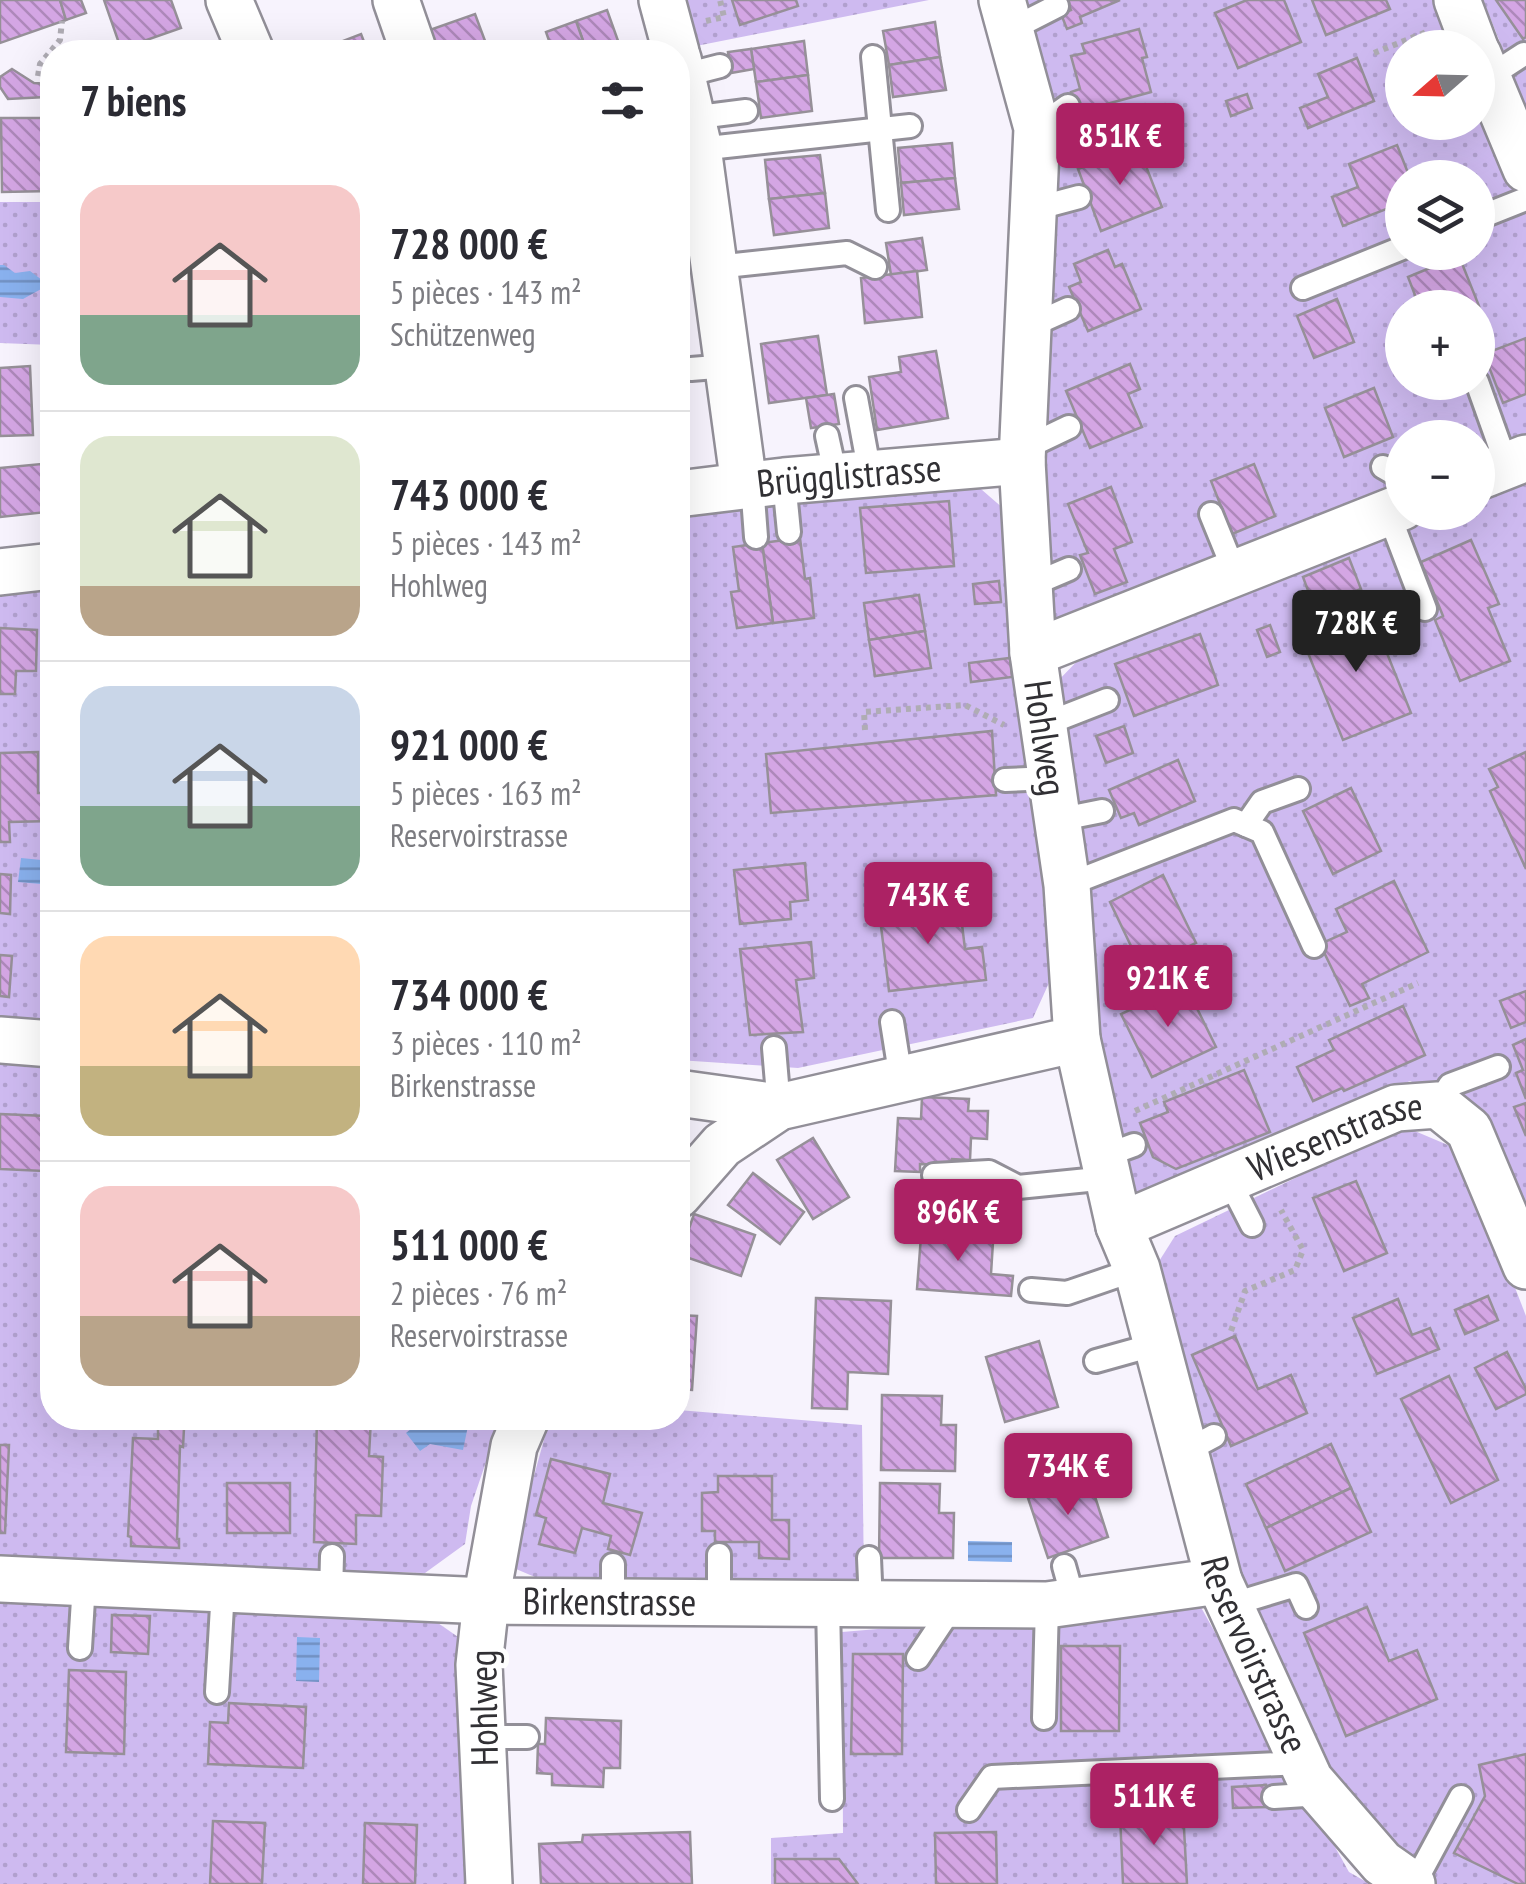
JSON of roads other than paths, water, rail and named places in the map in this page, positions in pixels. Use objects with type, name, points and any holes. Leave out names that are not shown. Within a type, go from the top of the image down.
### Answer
[{"type":"street","points":[[229,0],[246,40]]},
{"type":"street","points":[[396,0],[410,40]]},
{"type":"street","points":[[662,0],[673,40]]},
{"type":"street","name":"Hohlweg","points":[[1006,15],[1053,117],[1034,208],[1048,318],[1023,455],[1049,577],[1033,653],[1067,885],[1077,1039]]},
{"type":"street","points":[[1495,89],[1525,171]]},
{"type":"street","points":[[690,133],[692,208],[716,267],[710,367],[760,484]]},
{"type":"street","name":"Brügglistrasse","points":[[690,493],[1023,455]]},
{"type":"street","points":[[1033,653],[1235,573],[1385,496]]},
{"type":"street","points":[[0,572],[40,567]]},
{"type":"street","points":[[690,1095],[778,1107],[1077,1039]]},
{"type":"street","name":"Reservoirstrasse","points":[[1077,1039],[1111,1152],[1119,1226],[1137,1269],[1158,1344],[1200,1443],[1224,1593],[1283,1696],[1300,1785],[1406,1882]]},
{"type":"street","points":[[0,1040],[40,1043]]},
{"type":"street","name":"Wiesenstrasse","points":[[1119,1226],[1396,1108],[1438,1105],[1468,1130],[1526,1266]]},
{"type":"street","points":[[690,1181],[722,1145],[778,1107]]},
{"type":"street","name":"Hohlweg","points":[[489,1884],[480,1665],[486,1601],[514,1446],[521,1430]]},
{"type":"street","name":"Birkenstrasse","points":[[0,1579],[223,1589],[331,1575],[486,1601],[613,1584],[719,1602],[849,1604],[954,1604],[1062,1591],[1224,1593]]},
{"type":"lane","points":[[1006,15],[1058,6]]},
{"type":"lane","points":[[872,57],[888,210]]},
{"type":"lane","points":[[690,96],[746,111]]},
{"type":"lane","points":[[690,96],[882,130],[910,126]]},
{"type":"lane","points":[[1495,201],[1525,171]]},
{"type":"lane","points":[[1034,208],[1079,198]]},
{"type":"lane","points":[[716,267],[847,253],[874,267]]},
{"type":"lane","points":[[1304,288],[1385,255]]},
{"type":"lane","points":[[856,398],[871,470]]},
{"type":"lane","points":[[1483,400],[1504,467]]},
{"type":"lane","points":[[1023,455],[1068,427]]},
{"type":"lane","points":[[760,484],[789,532]]},
{"type":"lane","points":[[756,537],[760,484]]},
{"type":"lane","points":[[1211,514],[1235,573]]},
{"type":"lane","points":[[1404,530],[1425,609]]},
{"type":"lane","points":[[1005,780],[1050,768],[1108,700]]},
{"type":"lane","points":[[1050,768],[1102,811]]},
{"type":"lane","points":[[1246,825],[1262,802],[1298,789]]},
{"type":"lane","points":[[1067,885],[1234,820],[1262,832],[1314,946]]},
{"type":"lane","points":[[892,1022],[902,1079]]},
{"type":"lane","points":[[774,1048],[778,1107]]},
{"type":"lane","points":[[1438,1105],[1450,1085],[1498,1066]]},
{"type":"lane","points":[[934,1175],[989,1172],[1018,1187],[1111,1152]]},
{"type":"lane","points":[[1243,1173],[1252,1224]]},
{"type":"lane","points":[[1032,1290],[1067,1293],[1137,1269]]},
{"type":"lane","points":[[1096,1361],[1158,1344]]},
{"type":"lane","points":[[719,1555],[719,1602]]},
{"type":"lane","points":[[832,1800],[849,1604],[869,1558]]},
{"type":"lane","points":[[80,1648],[84,1583]]},
{"type":"lane","points":[[1224,1593],[1296,1585],[1306,1608]]},
{"type":"lane","points":[[217,1692],[223,1589]]},
{"type":"lane","points":[[1044,1718],[1062,1591]]},
{"type":"lane","points":[[918,1658],[954,1604]]},
{"type":"lane","points":[[482,1737],[527,1737]]},
{"type":"lane","points":[[969,1810],[992,1777],[1300,1785]]},
{"type":"lane","points":[[1406,1882],[1461,1797]]},
{"type":"water","points":[[0,265],[15,273],[30,271],[40,278],[40,290],[23,299],[0,297]]},
{"type":"water","points":[[21,858],[40,860],[40,884],[18,882]]},
{"type":"water","points":[[467,1430],[463,1450],[430,1444],[420,1451],[406,1433]]},
{"type":"water","points":[[968,1541],[1012,1542],[1012,1562],[968,1561]]},
{"type":"water","points":[[297,1637],[320,1638],[319,1682],[296,1681]]}]
